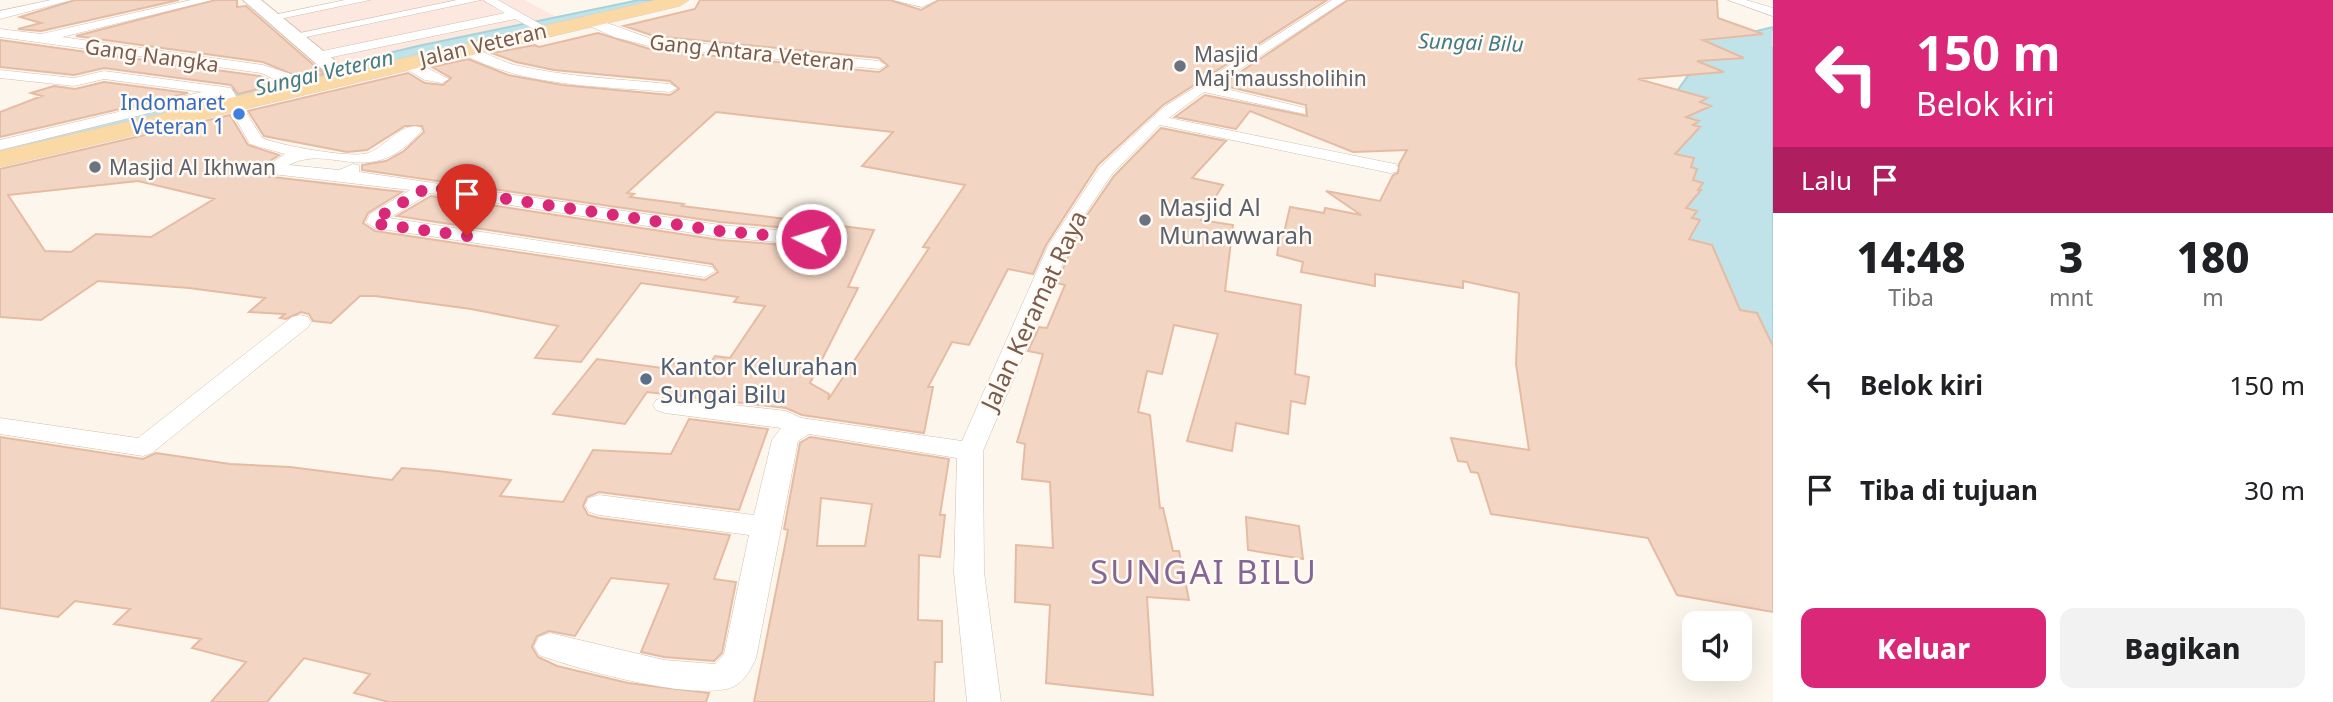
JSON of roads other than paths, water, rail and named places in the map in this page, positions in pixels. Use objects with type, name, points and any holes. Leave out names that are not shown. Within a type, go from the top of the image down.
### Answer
[{"type":"main road","name":"Jalan Veteran","points":[[0,159],[230,95],[294,82],[321,59],[404,62],[464,49],[539,26],[587,20],[680,0]]},
{"type":"street","points":[[0,15],[66,0]]},
{"type":"street","points":[[41,38],[206,0]]},
{"type":"street","points":[[251,0],[321,59]]},
{"type":"street","points":[[270,17],[363,0]]},
{"type":"street","points":[[388,0],[434,32]]},
{"type":"street","points":[[324,29],[445,3],[475,0]]},
{"type":"street","points":[[899,0],[922,4],[931,0]]},
{"type":"street","name":"Jalan Keramat Raya","points":[[984,702],[969,572],[970,451],[1037,300],[1043,277],[1080,205],[1120,156],[1158,120],[1202,87],[1340,0]]},
{"type":"street","points":[[1734,0],[1773,12]]},
{"type":"street","points":[[445,3],[496,29]]},
{"type":"street","points":[[321,59],[336,39],[468,13],[494,3],[539,26]]},
{"type":"street","points":[[341,4],[391,41]]},
{"type":"street","points":[[303,11],[349,50]]},
{"type":"street","points":[[321,59],[349,50],[515,15]]},
{"type":"street","name":"Gang Antara Veteran","points":[[587,20],[618,34],[653,43],[879,65]]},
{"type":"street","points":[[321,59],[324,29]]},
{"type":"street","name":"Gang Nangka","points":[[0,33],[263,69],[294,82]]},
{"type":"street","points":[[464,49],[477,58],[509,68],[670,88]]},
{"type":"street","points":[[404,62],[430,77],[442,79]]},
{"type":"street","points":[[0,74],[74,82],[104,75],[230,95]]},
{"type":"street","points":[[1202,87],[1300,111]]},
{"type":"street","points":[[0,145],[230,95]]},
{"type":"street","points":[[230,95],[256,141],[266,146],[368,160]]},
{"type":"street","points":[[1158,120],[1390,168]]},
{"type":"street","points":[[342,175],[414,130]]},
{"type":"street","points":[[303,151],[270,169],[342,175],[720,231],[811,239]]},
{"type":"street","points":[[428,187],[374,222],[705,271]]},
{"type":"street","points":[[0,426],[143,447],[300,322]]},
{"type":"street","points":[[665,405],[786,419],[796,427],[809,426],[970,451]]},
{"type":"street","points":[[550,646],[686,677],[721,677],[730,671],[740,658],[785,440],[796,427]]},
{"type":"street","points":[[599,505],[765,527]]},
{"type":"water","name":"Sungai Veteran","points":[[639,0],[662,0],[0,152],[0,146],[418,46]]},
{"type":"water","points":[[1773,27],[1773,487],[1649,131],[1699,60],[1720,40]]},
{"type":"waterway","name":"Sungai Bilu","points":[[1640,43],[1773,39]]},
{"type":"place","name":"Masjid Maj'maussholihin","points":[[1180,66]]},
{"type":"place","name":"Indomaret Veteran 1","points":[[239,114]]},
{"type":"place","name":"Masjid Al Ikhwan","points":[[95,167]]},
{"type":"place","name":"Masjid Al Munawwarah","points":[[1145,220]]},
{"type":"place","name":"Kantor Kelurahan Sungai Bilu","points":[[646,379]]},
{"type":"district","name":"SUNGAI BILU","points":[[1204,571]]}]
